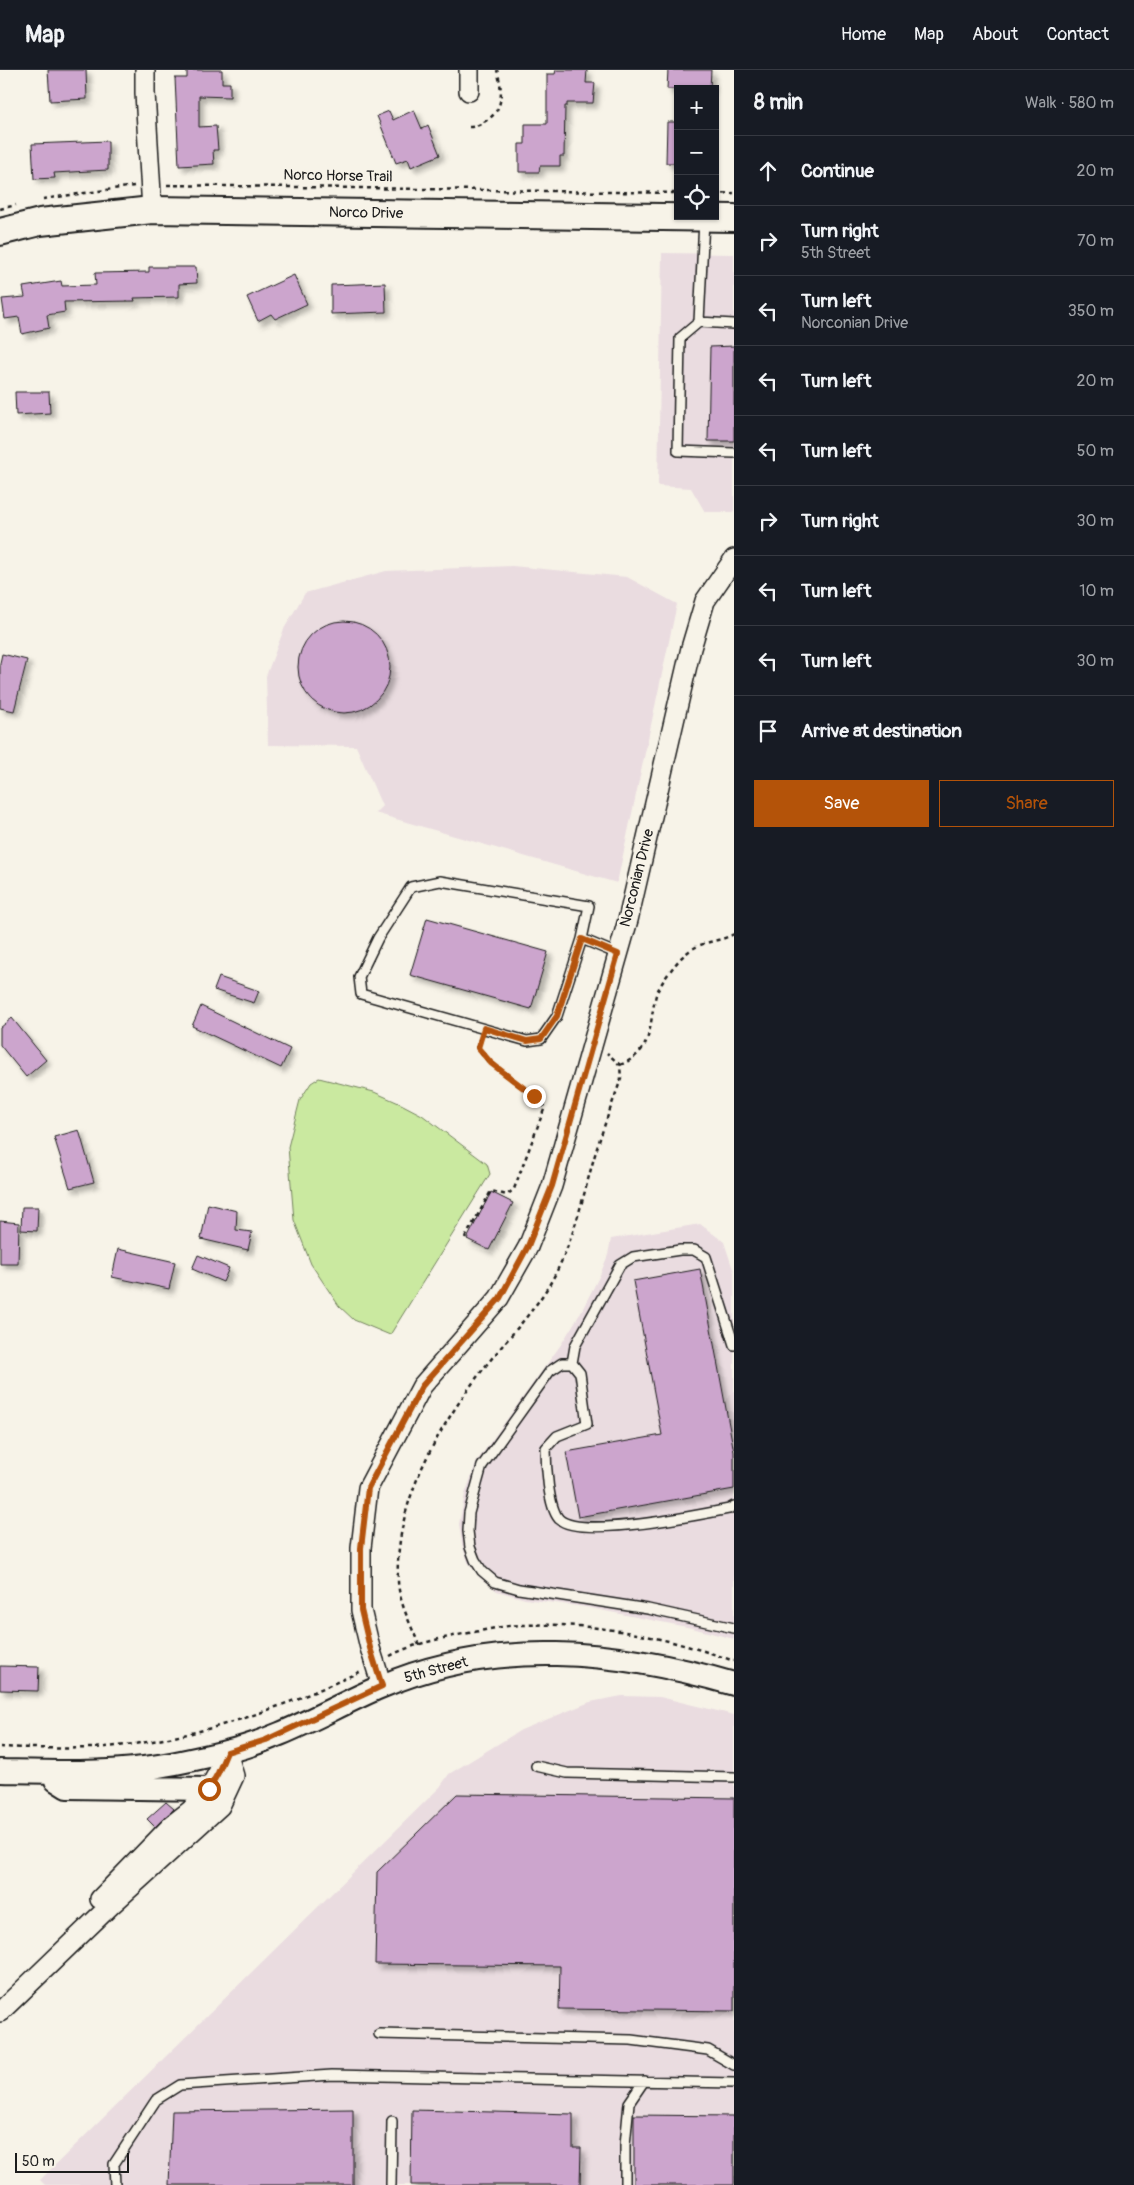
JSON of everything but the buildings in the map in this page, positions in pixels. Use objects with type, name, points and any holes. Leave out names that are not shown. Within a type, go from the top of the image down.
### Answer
[{"type":"main road","name":"Norco Drive","points":[[0,232],[40,222],[152,210],[674,217]]},
{"type":"main road","name":"Norco Drive","points":[[719,218],[734,218]]},
{"type":"street","points":[[145,70],[152,210]]},
{"type":"street","points":[[469,70],[469,91]]},
{"type":"street","name":"Norconian Drive","points":[[382,1686],[361,1610],[361,1548],[368,1488],[422,1386],[500,1298],[528,1246],[552,1186],[628,920],[691,648],[705,601],[734,559]]},
{"type":"street","name":"5th Street","points":[[0,1771],[107,1771],[146,1768],[227,1752],[266,1740],[382,1686],[434,1668],[488,1657],[543,1653],[597,1656],[640,1661],[682,1669],[734,1684]]},
{"type":"street","points":[[0,1997],[56,1945],[172,1825],[191,1810],[209,1789],[227,1752]]},
{"type":"street","points":[[0,2012],[110,1905],[220,1806],[234,1776],[227,1752]]},
{"type":"street","points":[[42,1772],[67,1787],[209,1789]]},
{"type":"lane","points":[[699,322],[704,220]]},
{"type":"lane","points":[[734,324],[699,322],[680,338],[678,451],[734,453]]},
{"type":"lane","points":[[440,881],[589,906],[582,939],[557,1016],[541,1039],[527,1041],[361,994],[359,978],[378,938],[410,887],[440,881]]},
{"type":"lane","points":[[582,939],[618,954]]},
{"type":"lane","points":[[734,1345],[706,1257],[694,1250],[680,1250],[633,1257],[620,1265],[575,1346],[572,1363],[580,1373],[588,1424],[557,1436],[546,1448],[546,1466],[552,1504],[558,1518],[570,1526],[586,1528],[679,1519],[729,1509],[734,1506]]},
{"type":"lane","points":[[572,1363],[562,1363],[550,1371],[482,1466],[469,1513],[470,1547],[475,1560],[482,1571],[495,1582],[519,1589],[648,1609],[734,1628]]},
{"type":"lane","points":[[536,1766],[567,1773],[734,1777]]},
{"type":"lane","points":[[379,2034],[631,2040],[708,2050],[734,2065]]},
{"type":"lane","points":[[115,2185],[114,2164],[156,2100],[180,2085],[332,2075],[734,2083]]},
{"type":"lane","points":[[625,2185],[625,2145],[630,2103],[644,2081]]},
{"type":"lane","points":[[391,2185],[392,2120]]},
{"type":"path","points":[[469,127],[474,127],[486,121],[497,110],[501,101],[502,91],[497,70]]},
{"type":"path","name":"Norco Horse Trail","points":[[35,201],[151,184],[674,193]]},
{"type":"path","points":[[719,194],[734,193]]},
{"type":"path","points":[[0,209],[18,205]]},
{"type":"path","points":[[620,1065],[633,1060],[645,1045],[656,993],[682,957],[698,945],[734,934]]},
{"type":"path","points":[[465,1238],[491,1191],[506,1196],[514,1188],[545,1107],[484,1057],[478,1048],[484,1028]]},
{"type":"shaded area","points":[[662,253],[734,254],[734,512],[705,512],[691,488],[658,486]]},
{"type":"shaded area","points":[[512,566],[627,577],[677,604],[617,883],[375,813],[382,806],[356,746],[268,745],[266,676],[284,629],[305,593],[386,571]]},
{"type":"shaded area","points":[[700,1224],[724,1242],[734,1272],[734,1639],[692,1628],[585,1607],[525,1599],[497,1591],[479,1577],[468,1562],[462,1544],[459,1524],[465,1494],[477,1461],[560,1346],[580,1314],[600,1275],[608,1255],[611,1239]]},
{"type":"shaded area","points":[[622,1696],[660,1697],[734,1715],[734,2185],[45,2185],[40,2180],[440,1787],[449,1774],[521,1730],[590,1702]]},
{"type":"green space","points":[[319,1078],[374,1092],[422,1115],[487,1164],[490,1174],[390,1335],[354,1320],[339,1306],[311,1264],[294,1220],[288,1147],[300,1100],[311,1083]]},
{"type":"route","points":[[209,1789],[227,1752],[266,1740],[382,1686],[361,1610],[361,1548],[368,1488],[422,1386],[500,1298],[528,1246],[552,1186],[618,954],[582,939],[557,1016],[541,1039],[527,1041],[484,1028],[478,1048],[484,1057],[534,1096]]}]
